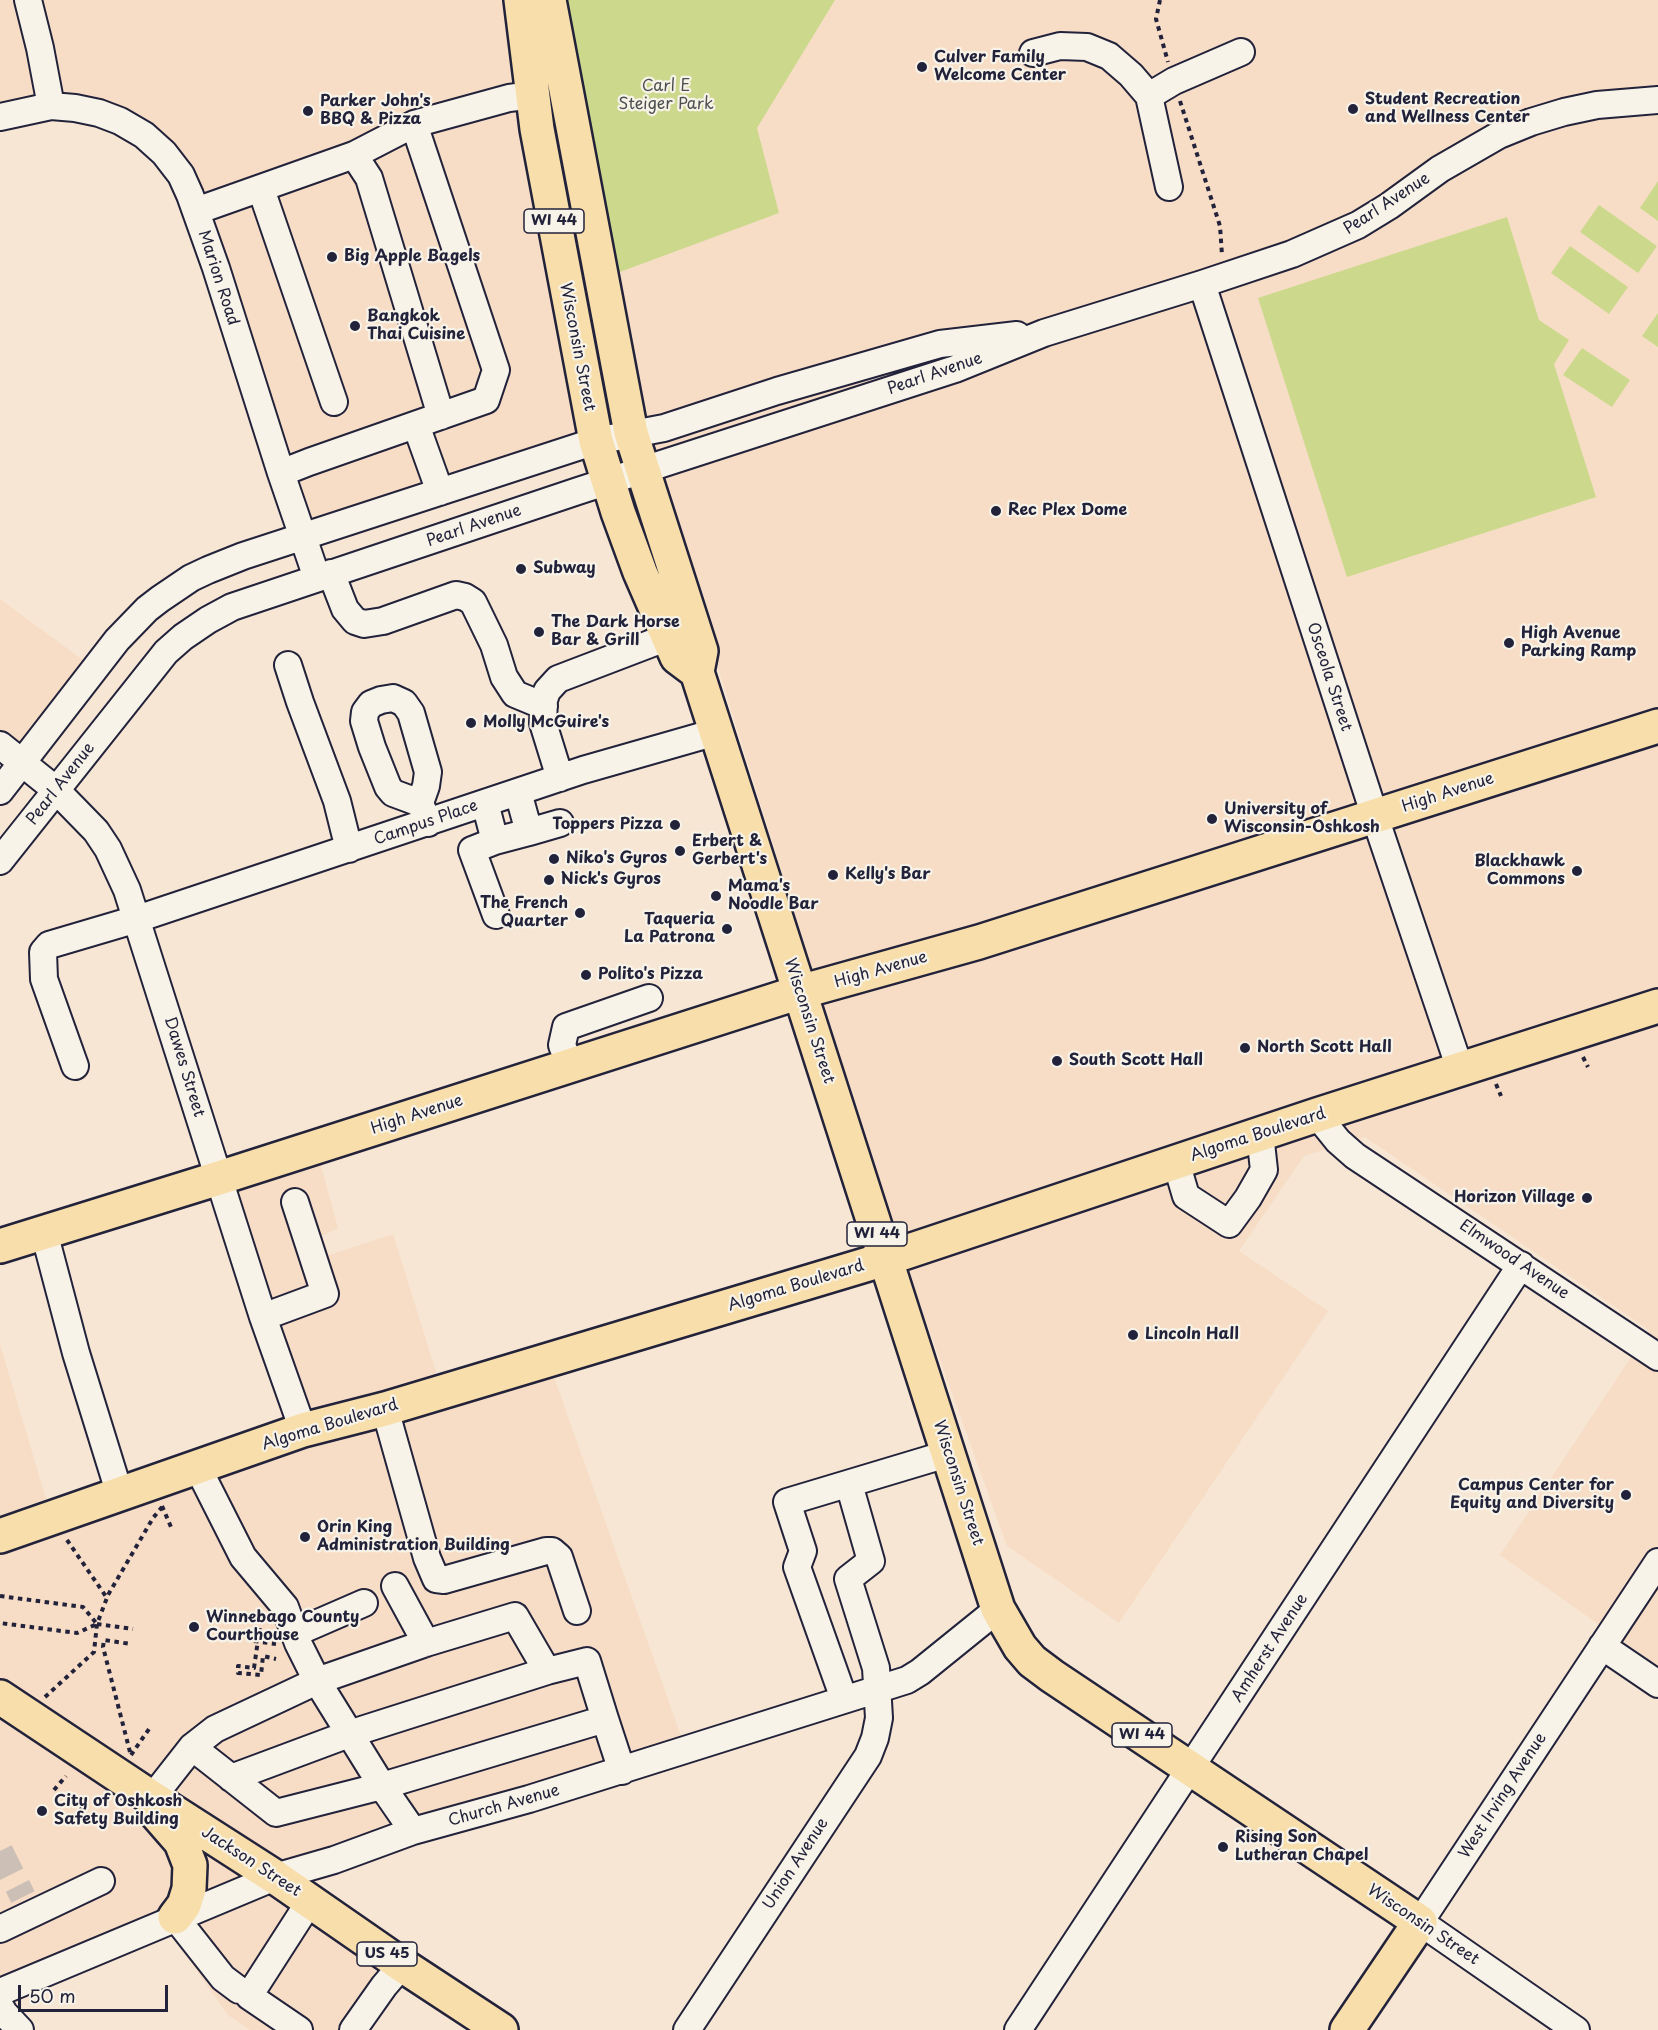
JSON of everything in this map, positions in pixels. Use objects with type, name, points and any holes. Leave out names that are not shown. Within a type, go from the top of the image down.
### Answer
[{"type":"main road","name":"Wisconsin Street","points":[[521,0],[533,95],[551,204],[596,441],[640,572],[668,637],[677,657],[697,672]]},
{"type":"main road","name":"Wisconsin Street","points":[[549,0],[631,433],[701,651],[697,672],[998,1610],[1015,1641],[1032,1661],[1420,1922]]},
{"type":"main road","name":"High Avenue","points":[[0,1246],[800,992],[979,942],[1658,726]]},
{"type":"main road","name":"Algoma Boulevard","points":[[0,1536],[303,1430],[385,1409],[885,1259],[1317,1115],[1658,1006]]},
{"type":"main road","name":"Jackson Street","points":[[0,1697],[141,1791],[276,1876],[402,1965],[501,2030]]},
{"type":"main road","points":[[141,1791],[181,1842],[188,1856],[191,1871],[189,1889],[184,1905],[175,1917]]},
{"type":"main road","name":"West Irving Avenue","points":[[1347,2030],[1420,1922]]},
{"type":"street","points":[[27,0],[40,48],[51,106]]},
{"type":"street","points":[[1033,53],[1060,46],[1087,47],[1109,56],[1131,75],[1149,96],[1169,187]]},
{"type":"street","points":[[1149,96],[1174,81],[1241,52]]},
{"type":"street","points":[[196,211],[354,155],[414,124],[509,98],[533,95]]},
{"type":"street","name":"Pearl Avenue","points":[[0,861],[150,670],[183,637],[232,607],[955,369],[1044,333],[1292,254],[1358,225],[1440,169],[1499,135],[1564,112],[1597,105],[1658,100]]},
{"type":"street","name":"Marion Road","points":[[0,117],[51,106],[99,113],[120,121],[144,135],[164,153],[181,175],[196,211],[304,537],[345,609],[355,621],[364,624],[383,621],[456,595],[465,597],[473,603],[494,645],[504,677],[515,694],[544,706]]},
{"type":"street","points":[[281,473],[486,400],[496,370],[414,124]]},
{"type":"street","points":[[354,155],[369,178],[441,416]]},
{"type":"street","points":[[261,189],[334,402]]},
{"type":"street","name":"Osceola Street","points":[[1202,284],[1460,1069]]},
{"type":"street","name":"Pearl Avenue","points":[[0,791],[117,640],[160,599],[191,578],[208,570],[243,556],[596,441],[664,428],[777,391],[940,344],[1044,333]]},
{"type":"street","points":[[416,425],[440,492]]},
{"type":"street","points":[[560,778],[543,723],[547,691],[558,679],[668,637]]},
{"type":"street","points":[[288,665],[337,801],[349,849]]},
{"type":"street","name":"Campus Place","points":[[75,1066],[44,979],[43,952],[49,945],[137,919],[349,849],[424,813],[485,803],[560,778],[716,732]]},
{"type":"street","name":"Dawes Street","points":[[0,746],[56,790],[96,831],[108,849],[127,890],[263,1317],[303,1430]]},
{"type":"street","points":[[518,792],[529,831]]},
{"type":"street","points":[[485,803],[495,841]]},
{"type":"street","points":[[496,915],[472,850],[495,841],[560,823]]},
{"type":"street","points":[[570,1066],[562,1046],[566,1028],[649,998]]},
{"type":"street","name":"Elmwood Avenue","points":[[1317,1115],[1338,1141],[1355,1156],[1658,1357]]},
{"type":"street","points":[[1176,1162],[1186,1196],[1229,1224],[1248,1198],[1264,1170],[1260,1134]]},
{"type":"street","points":[[263,1317],[325,1294],[295,1202]]},
{"type":"street","points":[[44,1232],[76,1353],[120,1495]]},
{"type":"street","name":"Amherst Avenue","points":[[1018,2030],[1521,1264]]},
{"type":"street","points":[[385,1409],[427,1558],[436,1580],[444,1580],[552,1551],[559,1557],[577,1611]]},
{"type":"street","points":[[844,1699],[796,1567],[803,1551],[787,1502],[947,1454]]},
{"type":"street","points":[[198,1468],[243,1557],[285,1607],[317,1681],[382,1786],[413,1831]]},
{"type":"street","name":"Union Avenue","points":[[687,2030],[868,1756],[875,1738],[879,1718],[876,1668],[848,1579],[871,1561],[849,1484]]},
{"type":"street","name":"West Irving Avenue","points":[[1420,1922],[1658,1562]]},
{"type":"street","points":[[396,1586],[426,1643]]},
{"type":"street","points":[[295,1633],[364,1603]]},
{"type":"street","name":"Church Avenue","points":[[0,1992],[276,1876],[334,1860],[413,1831],[530,1799],[908,1680],[998,1610]]},
{"type":"street","points":[[141,1791],[215,1729],[317,1681],[426,1643],[515,1616],[547,1671]]},
{"type":"street","points":[[1602,1646],[1658,1684]]},
{"type":"street","points":[[231,1778],[350,1734],[547,1671],[587,1661],[622,1770]]},
{"type":"street","points":[[192,1747],[276,1813],[382,1786],[605,1719]]},
{"type":"street","points":[[0,1929],[27,1906],[101,1881]]},
{"type":"street","points":[[299,2030],[249,1996],[310,1901]]},
{"type":"street","points":[[175,1917],[223,1978],[239,1990]]},
{"type":"street","name":"Wisconsin Street","points":[[1420,1922],[1576,2030]]},
{"type":"street","points":[[353,2030],[402,1965]]},
{"type":"street","points":[[0,2006],[20,2030]]},
{"type":"path","points":[[1160,0],[1156,19],[1220,226],[1222,259]]},
{"type":"path","points":[[1582,1053],[1588,1067]]},
{"type":"path","points":[[1494,1080],[1501,1096]]},
{"type":"path","points":[[45,1697],[94,1652],[98,1624],[107,1598],[153,1518],[162,1507]]},
{"type":"path","points":[[166,1515],[171,1527]]},
{"type":"path","points":[[57,1517],[65,1536],[107,1598]]},
{"type":"path","points":[[0,1596],[83,1607],[98,1624]]},
{"type":"path","points":[[261,1619],[256,1641],[254,1668],[238,1666],[238,1673],[261,1675],[263,1656],[276,1659]]},
{"type":"path","points":[[0,1623],[77,1633],[98,1624],[133,1629]]},
{"type":"path","points":[[131,1644],[104,1640],[103,1647],[131,1755],[149,1729]]},
{"type":"path","points":[[256,1641],[270,1643]]},
{"type":"path","points":[[54,1790],[66,1776]]},
{"type":"shaded area","points":[[0,0],[521,0],[596,441],[304,537],[190,195],[120,121],[0,117]]},
{"type":"shaded area","name":"University of Wisconsin-Oshkosh","points":[[581,0],[1658,0],[1658,1666],[1500,1555],[1649,1330],[1365,1137],[1304,1156],[1239,1251],[1328,1311],[1119,1623],[1007,1546],[895,1235],[666,501],[637,392]]},
{"type":"shaded area","points":[[0,599],[95,669],[0,791]]},
{"type":"shaded area","points":[[316,1147],[338,1228],[322,1236],[329,1255],[393,1234],[442,1391],[548,1360],[686,1750],[276,1876],[402,1965],[361,2030],[250,2030],[228,2015],[162,1922],[0,1992],[0,1344],[52,1519],[302,1431],[219,1178]]},
{"type":"green space","name":"Carl E Steiger Park","points":[[549,0],[835,0],[757,128],[779,213],[601,279]]},
{"type":"green space","points":[[1658,181],[1658,221],[1640,208]]},
{"type":"green space","points":[[1599,205],[1657,246],[1638,273],[1580,232]]},
{"type":"green space","points":[[1507,217],[1539,320],[1569,340],[1554,364],[1596,497],[1347,577],[1258,298]]},
{"type":"green space","points":[[1570,246],[1628,287],[1609,314],[1551,273]]},
{"type":"green space","points":[[1658,313],[1658,347],[1642,336]]},
{"type":"green space","points":[[1582,348],[1630,380],[1612,407],[1563,375]]},
{"type":"tunnel","points":[[0,1851],[23,1897]]},
{"type":"place","name":"Culver Family Welcome Center","points":[[922,67]]},
{"type":"place","name":"Student Recreation and Wellness Center","points":[[1353,109]]},
{"type":"place","name":"Parker John's BBQ & Pizza","points":[[308,111]]},
{"type":"place","name":"Big Apple Bagels","points":[[332,257]]},
{"type":"place","name":"Bangkok Thai Cuisine","points":[[355,326]]},
{"type":"place","name":"Rec Plex Dome","points":[[996,511]]},
{"type":"place","name":"Subway","points":[[521,569]]},
{"type":"place","name":"The Dark Horse Bar & Grill","points":[[539,632]]},
{"type":"place","name":"High Avenue Parking Ramp","points":[[1509,643]]},
{"type":"place","name":"Molly McGuire's","points":[[471,723]]},
{"type":"place","name":"University of Wisconsin-Oshkosh","points":[[1212,819]]},
{"type":"place","name":"Toppers Pizza","points":[[675,825]]},
{"type":"place","name":"Erbert & Gerbert's","points":[[680,851]]},
{"type":"place","name":"Niko's Gyros","points":[[554,859]]},
{"type":"place","name":"Blackhawk Commons","points":[[1577,871]]},
{"type":"place","name":"Kelly's Bar","points":[[833,875]]},
{"type":"place","name":"Nick's Gyros","points":[[549,880]]},
{"type":"place","name":"Mama's Noodle Bar","points":[[716,896]]},
{"type":"place","name":"The French Quarter","points":[[580,913]]},
{"type":"place","name":"Taqueria La Patrona","points":[[727,929]]},
{"type":"place","name":"Polito's Pizza","points":[[586,975]]},
{"type":"place","name":"North Scott Hall","points":[[1245,1048]]},
{"type":"place","name":"South Scott Hall","points":[[1057,1061]]},
{"type":"place","name":"Horizon Village","points":[[1587,1198]]},
{"type":"place","name":"Lincoln Hall","points":[[1133,1335]]},
{"type":"place","name":"Campus Center for Equity and Diversity","points":[[1626,1495]]},
{"type":"place","name":"Orin King Administration Building","points":[[305,1537]]},
{"type":"place","name":"Winnebago County Courthouse","points":[[194,1627]]},
{"type":"place","name":"City of Oshkosh Safety Building","points":[[42,1811]]},
{"type":"place","name":"Rising Son Lutheran Chapel","points":[[1223,1847]]}]
